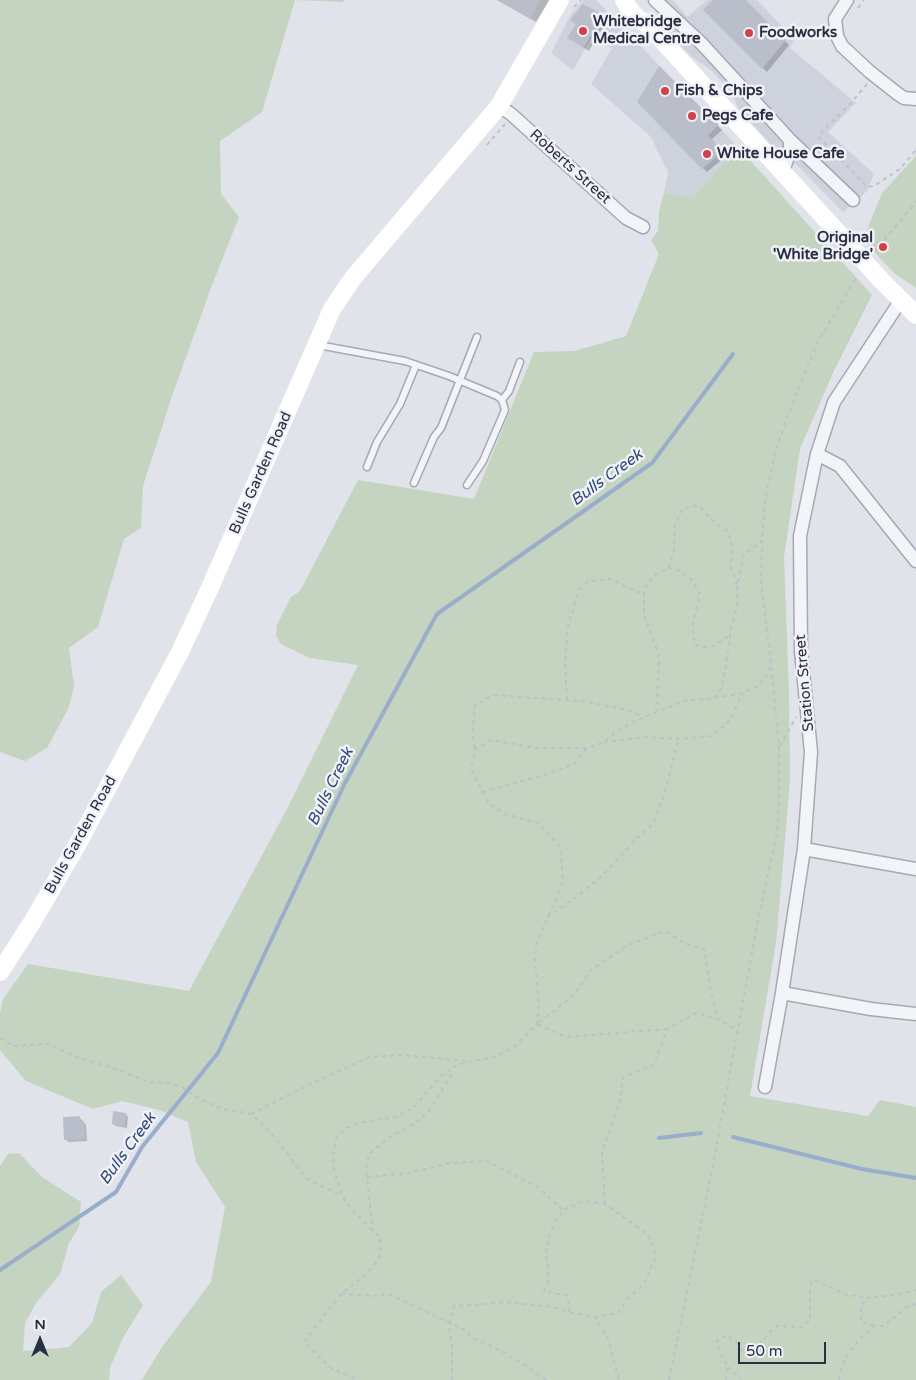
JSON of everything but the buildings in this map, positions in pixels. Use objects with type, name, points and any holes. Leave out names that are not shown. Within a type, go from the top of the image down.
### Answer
[{"type":"main road","name":"Bulls Garden Road","points":[[0,972],[31,924],[76,847],[180,652],[332,309],[353,278],[499,106],[560,0]]},
{"type":"main road","points":[[624,0],[637,18],[647,24],[783,172],[862,254],[880,278],[916,315]]},
{"type":"main road","points":[[637,0],[647,24]]},
{"type":"street","points":[[655,0],[702,44],[790,140],[853,200]]},
{"type":"street","points":[[853,4],[835,19],[837,36],[842,46],[870,72],[904,98],[916,99]]},
{"type":"street","name":"Roberts Street","points":[[499,106],[511,114],[626,218],[643,227]]},
{"type":"street","points":[[783,172],[790,150],[790,140]]},
{"type":"street","name":"Station Street","points":[[765,1087],[782,993],[804,849],[810,752],[801,651],[800,536],[817,454],[834,402],[901,300]]},
{"type":"street","points":[[817,454],[840,466],[916,561]]},
{"type":"street","points":[[804,849],[916,869]]},
{"type":"street","points":[[782,993],[871,1009],[916,1014]]},
{"type":"lane","points":[[414,483],[434,437],[441,428],[461,381],[476,337]]},
{"type":"lane","points":[[317,345],[380,356],[416,365],[461,381],[497,396],[502,400],[505,410],[483,461],[467,485]]},
{"type":"lane","points":[[502,400],[509,391],[520,362]]},
{"type":"lane","points":[[367,466],[377,442],[400,404],[416,365]]},
{"type":"path","points":[[853,4],[864,0]]},
{"type":"path","points":[[868,83],[850,105],[818,136],[867,187],[874,186],[900,169],[916,150]]},
{"type":"path","points":[[484,148],[506,122]]},
{"type":"path","points":[[862,254],[916,202]]},
{"type":"path","points":[[669,1380],[715,1154],[758,920],[777,833],[780,803],[779,748],[761,582],[762,540],[769,481],[786,420],[817,343],[859,272]]},
{"type":"path","points":[[668,568],[674,552],[675,525],[681,511],[692,505],[701,508],[711,519],[729,533],[732,548],[731,567],[737,585]]},
{"type":"path","points":[[714,698],[721,689],[736,606],[737,585],[744,555],[762,540]]},
{"type":"path","points":[[656,713],[658,652],[644,615],[644,589],[655,574],[668,568],[678,570],[691,579],[700,594],[692,627],[695,644],[702,647],[714,646],[731,634]]},
{"type":"path","points":[[567,700],[566,662],[568,626],[579,590],[589,581],[611,579],[644,595]]},
{"type":"path","points":[[604,742],[616,732],[687,700],[743,693],[758,686],[766,677],[771,664]]},
{"type":"path","points":[[476,749],[491,740],[536,748],[587,748],[604,742],[645,737],[678,739],[712,736],[730,720],[743,693]]},
{"type":"path","points":[[536,1024],[539,1005],[535,961],[537,942],[563,882],[560,847],[538,823],[506,814],[488,804],[471,769],[476,749],[472,736],[475,706],[493,695],[581,700],[628,710],[644,718]]},
{"type":"path","points":[[779,748],[793,721],[807,705]]},
{"type":"path","points":[[547,917],[578,896],[603,875],[636,839],[653,824],[663,798],[678,739]]},
{"type":"path","points":[[482,792],[544,775],[574,764],[587,748]]},
{"type":"path","points":[[359,1380],[332,1369],[304,1342],[342,1294],[367,1274],[381,1253],[380,1238],[342,1196],[334,1170],[333,1155],[336,1138],[347,1128],[361,1122],[397,1117],[414,1107],[441,1076],[459,1064],[494,1057],[512,1049],[536,1024],[573,996],[591,970],[630,944],[665,931],[686,944],[704,949],[711,993],[718,1019]]},
{"type":"path","points":[[536,1024],[566,1037],[667,1028],[696,1013],[718,1019],[737,1030]]},
{"type":"path","points":[[605,1204],[602,1152],[620,1101],[623,1077],[654,1065],[667,1028]]},
{"type":"path","points":[[0,1038],[13,1046],[48,1044],[77,1057],[119,1070],[148,1082],[168,1083],[182,1087],[222,1110],[251,1114],[369,1057],[403,1056],[469,1061]]},
{"type":"path","points":[[373,1232],[366,1170],[369,1154],[387,1139],[414,1124],[428,1112],[455,1068]]},
{"type":"path","points":[[251,1114],[273,1135],[307,1179],[342,1196]]},
{"type":"path","points":[[367,1177],[409,1173],[451,1164],[487,1160],[539,1188],[563,1210]]},
{"type":"path","points":[[452,1380],[452,1344],[449,1327],[454,1306],[504,1302],[553,1307],[569,1312],[594,1316],[618,1313],[627,1299],[644,1284],[656,1256],[648,1235],[605,1204],[584,1200],[563,1210],[550,1232],[546,1253],[548,1279],[544,1291],[568,1296],[569,1312]]},
{"type":"path","points":[[742,1380],[728,1367],[719,1351],[717,1340],[726,1335],[736,1341],[744,1353],[750,1352],[758,1346],[777,1326],[801,1327],[810,1320],[811,1282],[815,1280],[844,1294],[866,1298],[916,1290]]},
{"type":"path","points":[[342,1294],[372,1296],[388,1294],[463,1329],[474,1339],[492,1346],[522,1363],[546,1380]]},
{"type":"path","points":[[866,1298],[861,1306],[862,1322],[874,1326],[884,1326],[906,1307],[916,1304]]},
{"type":"path","points":[[594,1316],[608,1338],[619,1380]]},
{"type":"path","points":[[839,1380],[841,1368],[848,1353],[874,1326]]},
{"type":"path","points":[[726,1380],[728,1367]]},
{"type":"shaded area","points":[[584,0],[596,0],[738,147],[692,198],[664,193],[668,172],[651,137],[591,84],[612,48],[592,37],[573,70],[551,53],[571,14]]},
{"type":"shaded area","points":[[659,0],[673,0],[687,17],[707,0],[757,0],[794,39],[790,48],[856,103],[828,132],[874,174],[867,191],[843,212],[797,165],[775,149],[739,109],[728,88],[711,70],[693,58],[658,22]]},
{"type":"green space","points":[[0,0],[295,0],[262,112],[220,141],[221,194],[239,217],[173,393],[143,486],[141,528],[124,539],[98,627],[69,648],[74,686],[69,707],[47,748],[25,761],[0,752]]},
{"type":"green space","points":[[295,0],[345,0],[342,2]]},
{"type":"green space","points":[[738,147],[872,295],[833,373],[800,449],[784,557],[790,782],[776,943],[750,1096],[868,1116],[880,1100],[916,1107],[916,1380],[142,1380],[162,1347],[211,1282],[225,1207],[196,1162],[188,1122],[159,1110],[122,1101],[93,1109],[26,1081],[0,1050],[0,1014],[3,999],[28,964],[189,991],[288,807],[358,665],[310,658],[281,644],[276,636],[277,625],[291,597],[300,591],[358,480],[474,499],[534,352],[575,351],[626,336],[659,254],[651,240],[658,231],[659,211],[664,193],[692,198]]},
{"type":"green space","points":[[916,156],[916,288],[894,273],[863,240],[882,193]]},
{"type":"green space","points":[[19,1153],[42,1177],[81,1202],[79,1227],[69,1243],[60,1274],[36,1303],[25,1323],[23,1351],[69,1347],[92,1323],[101,1292],[121,1275],[143,1305],[123,1338],[110,1368],[109,1380],[0,1380],[0,1166],[8,1154]]},
{"type":"waterway","name":"Bulls Creek","points":[[0,1270],[116,1192],[142,1147],[218,1053],[345,783],[437,614],[652,463],[733,354]]},
{"type":"waterway","points":[[659,1138],[701,1133]]},
{"type":"waterway","points":[[733,1137],[862,1169],[916,1178]]},
{"type":"place","name":"Whitebridge Medical Centre","points":[[583,31]]},
{"type":"place","name":"Foodworks","points":[[749,33]]},
{"type":"place","name":"Fish & Chips","points":[[665,91]]},
{"type":"place","name":"Pegs Cafe","points":[[692,116]]},
{"type":"place","name":"White House Cafe","points":[[707,154]]},
{"type":"place","name":"Original 'White Bridge'","points":[[883,247]]}]
